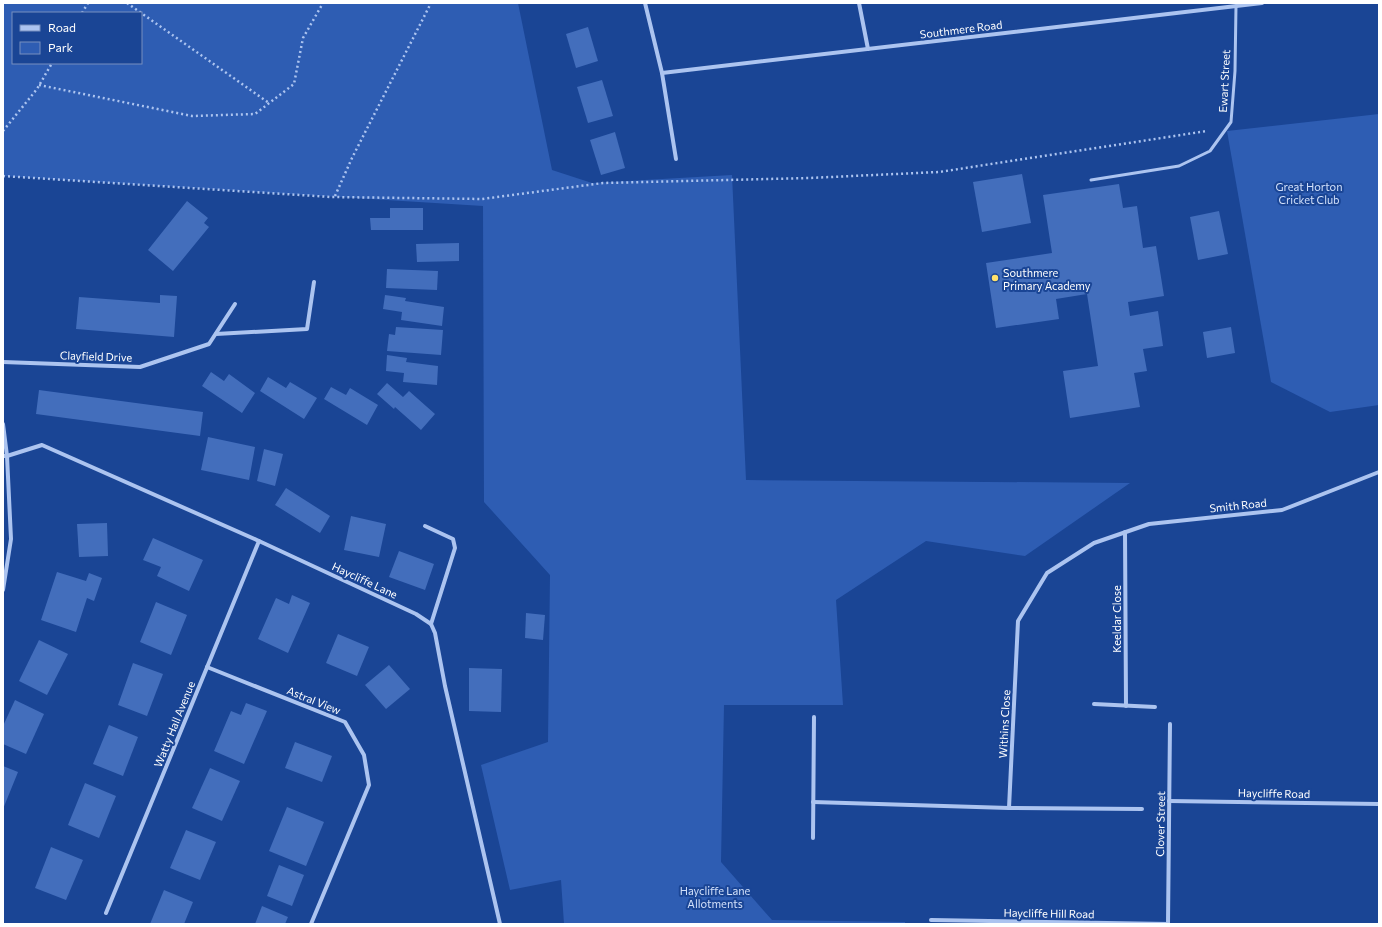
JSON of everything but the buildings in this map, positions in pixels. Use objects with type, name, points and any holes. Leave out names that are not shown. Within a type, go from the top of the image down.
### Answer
[{"type":"street","points":[[645,3],[662,73],[676,159]]},
{"type":"street","points":[[859,3],[868,49]]},
{"type":"street","name":"Southmere Road","points":[[662,73],[1236,4],[1262,3]]},
{"type":"street","points":[[216,334],[307,329],[314,282]]},
{"type":"street","name":"Clayfield Drive","points":[[3,362],[140,367],[209,344],[235,304]]},
{"type":"street","points":[[3,424],[12,539],[3,590]]},
{"type":"street","name":"Haycliffe Lane","points":[[5,456],[42,445],[259,541],[416,614],[431,624]]},
{"type":"street","name":"Smith Road","points":[[1094,543],[1149,524],[1282,510],[1379,472]]},
{"type":"street","points":[[425,526],[453,539],[455,548],[431,624],[435,633],[445,686],[500,924]]},
{"type":"street","name":"Keeldar Close","points":[[1125,532],[1126,706]]},
{"type":"street","name":"Watty Hall Avenue","points":[[106,913],[259,541]]},
{"type":"street","name":"Withins Close","points":[[1009,808],[1018,621],[1047,573],[1094,543]]},
{"type":"street","name":"Astral View","points":[[207,667],[345,722],[364,755],[369,785],[311,924]]},
{"type":"street","points":[[1094,704],[1155,707]]},
{"type":"street","points":[[813,838],[814,717]]},
{"type":"street","name":"Clover Street","points":[[1168,924],[1170,724]]},
{"type":"street","name":"Haycliffe Road","points":[[1169,801],[1379,804]]},
{"type":"street","points":[[813,802],[1009,808],[1142,809]]},
{"type":"street","name":"Haycliffe Hill Road","points":[[931,920],[1168,924]]},
{"type":"lane","name":"Ewart Street","points":[[1091,180],[1179,166],[1210,151],[1231,122],[1235,71],[1236,4]]},
{"type":"path","points":[[83,12],[88,3]]},
{"type":"path","points":[[127,3],[140,12]]},
{"type":"path","points":[[40,85],[192,116],[255,114],[294,84],[303,38],[323,3]]},
{"type":"path","points":[[335,196],[352,158],[431,3]]},
{"type":"path","points":[[142,14],[269,103]]},
{"type":"path","points":[[3,131],[40,85],[51,64]]},
{"type":"path","points":[[3,176],[335,196],[482,199],[604,183],[809,178],[939,172],[1226,128]]},
{"type":"green space","name":"Haycliffe Lane Allotments","points":[[3,3],[518,3],[552,170],[592,183],[732,175],[746,480],[1130,483],[1025,556],[926,541],[836,600],[843,705],[724,705],[721,862],[772,920],[905,922],[905,924],[564,924],[561,880],[510,890],[481,765],[548,742],[550,575],[484,502],[483,206],[3,176]]},
{"type":"green space","name":"Great Horton Cricket Club","points":[[1379,114],[1379,405],[1330,412],[1271,382],[1227,131]]},
{"type":"place","name":"Southmere Primary Academy","points":[[995,278]]}]
